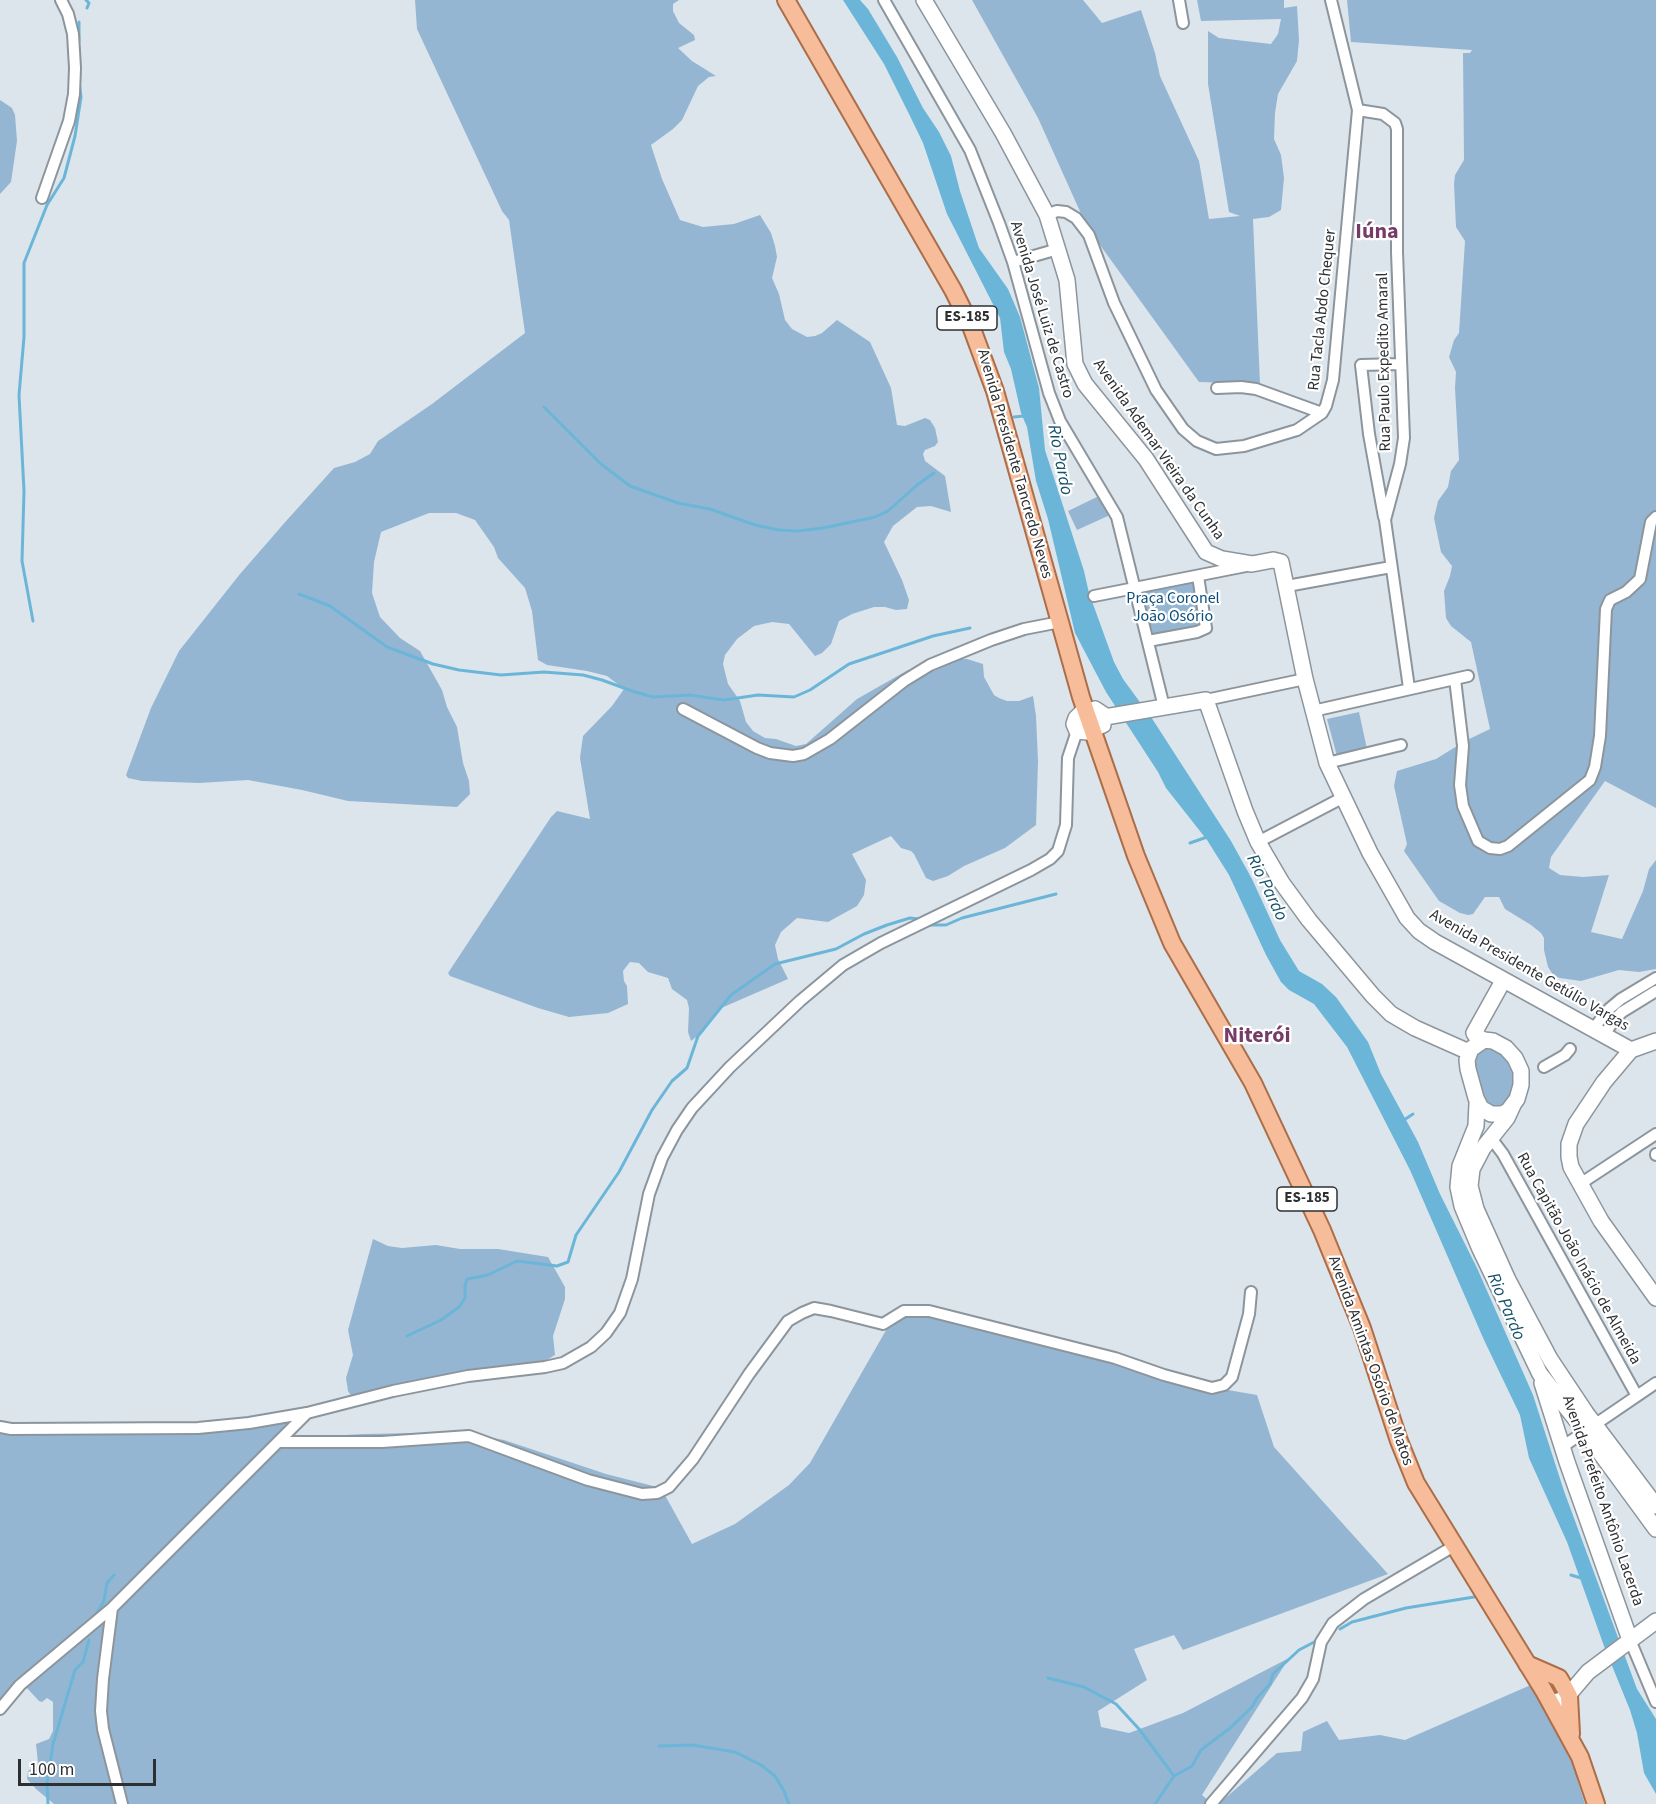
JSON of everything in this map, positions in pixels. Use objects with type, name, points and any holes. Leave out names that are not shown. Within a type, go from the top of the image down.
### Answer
[{"type":"main road","name":"Avenida Presidente Tancredo Neves","points":[[786,0],[953,290],[975,336],[995,391],[1059,622],[1074,668]]},
{"type":"main road","points":[[1074,668],[1093,719]]},
{"type":"main road","points":[[1074,668],[1089,698],[1093,719]]},
{"type":"main road","name":"Avenida Amintas Osório de Matos","points":[[1093,719],[1136,856],[1172,943],[1252,1083],[1322,1230],[1358,1319],[1411,1473],[1527,1664]]},
{"type":"main road","points":[[1527,1664],[1559,1678],[1569,1696],[1572,1741]]},
{"type":"main road","name":"ES-185","points":[[1527,1664],[1572,1741],[1584,1767],[1596,1804]]},
{"type":"street","points":[[42,198],[69,121],[74,94],[75,68],[72,34],[68,14],[61,0]]},
{"type":"street","name":"Avenida José Luiz de Castro","points":[[884,0],[970,150],[1013,262],[1049,393],[1060,421],[1118,517],[1148,640],[1157,709]]},
{"type":"street","name":"Avenida Ademar Vieira da Cunha","points":[[924,0],[1003,133],[1047,215],[1067,280],[1075,364],[1085,384],[1146,459],[1206,552],[1222,559],[1252,564]]},
{"type":"street","points":[[1179,0],[1183,23]]},
{"type":"street","name":"Rua Tacla Abdo Chequer","points":[[1047,215],[1057,211],[1066,212],[1076,218],[1089,235],[1114,303],[1156,390],[1183,429],[1197,441],[1216,449],[1244,446],[1297,430],[1322,413],[1333,381],[1358,110],[1331,0]]},
{"type":"street","name":"Rua Paulo Expedito Amaral","points":[[1358,110],[1383,114],[1395,123],[1397,129],[1397,252],[1403,452],[1385,520],[1409,688]]},
{"type":"street","points":[[1013,262],[1058,249]]},
{"type":"street","points":[[1385,520],[1369,434],[1360,365],[1401,364]]},
{"type":"street","points":[[1217,388],[1256,389],[1322,413]]},
{"type":"street","points":[[1455,679],[1463,746],[1460,785],[1463,806],[1478,841],[1490,848],[1500,849],[1508,846],[1590,780],[1595,767],[1600,736],[1606,609],[1610,600],[1641,579],[1651,522],[1656,517]]},
{"type":"street","name":"Avenida Presidente Getúlio Vargas","points":[[1252,564],[1273,560],[1281,562],[1305,679],[1327,763],[1342,798],[1392,895],[1415,928],[1503,981],[1630,1050]]},
{"type":"street","points":[[1094,596],[1252,564]]},
{"type":"street","points":[[1287,586],[1391,567]]},
{"type":"street","points":[[1148,640],[1197,632],[1206,628],[1198,576]]},
{"type":"street","points":[[683,710],[770,753],[793,756],[804,754],[830,739],[904,681],[930,665],[1024,629],[1059,622]]},
{"type":"street","points":[[1313,711],[1468,676]]},
{"type":"street","points":[[0,1427],[11,1429],[198,1428],[249,1423],[307,1413],[393,1391],[458,1378],[527,1370],[563,1363],[591,1347],[606,1333],[620,1313],[632,1279],[652,1185],[662,1158],[692,1108],[730,1067],[800,1001],[843,965],[880,943],[1050,859],[1058,851],[1066,825],[1068,758],[1093,719],[1206,700],[1305,679]]},
{"type":"street","points":[[1206,700],[1258,842],[1282,883],[1309,920],[1391,1014],[1415,1028],[1469,1052]]},
{"type":"street","points":[[1327,763],[1401,745]]},
{"type":"street","points":[[1258,842],[1342,798]]},
{"type":"street","points":[[1598,1032],[1609,1009],[1656,978]]},
{"type":"street","points":[[1503,981],[1474,1033],[1484,1040],[1493,1041],[1506,1048],[1518,1064],[1521,1085],[1507,1118],[1483,1148],[1471,1175],[1472,1194],[1481,1223],[1532,1329],[1573,1394],[1590,1428],[1656,1529]]},
{"type":"street","points":[[1598,1032],[1622,1012],[1656,991]]},
{"type":"street","points":[[1484,1040],[1476,1044],[1469,1052],[1467,1064],[1477,1103],[1476,1126],[1460,1166],[1458,1176],[1460,1197],[1480,1250],[1540,1374],[1590,1428],[1656,1506]]},
{"type":"street","points":[[1656,1041],[1630,1050],[1597,1092],[1576,1124],[1569,1144],[1571,1167],[1580,1184],[1601,1221],[1656,1298]]},
{"type":"street","points":[[1544,1067],[1570,1049]]},
{"type":"street","points":[[1477,1103],[1485,1112],[1496,1115],[1508,1112],[1513,1105]]},
{"type":"street","points":[[1580,1184],[1656,1134]]},
{"type":"street","name":"Rua Capitão João Inácio de Almeida","points":[[1491,1138],[1503,1154],[1637,1396]]},
{"type":"street","points":[[1591,1202],[1608,1217],[1656,1283]]},
{"type":"street","points":[[279,1442],[382,1442],[469,1436],[588,1480],[642,1494],[657,1493],[669,1486],[693,1458],[749,1374],[788,1322],[802,1312],[814,1308],[883,1324],[904,1311],[929,1311],[1104,1355],[1212,1388],[1224,1385],[1232,1377],[1249,1314],[1251,1292]]},
{"type":"street","name":"Avenida Prefeito Antônio Lacerda","points":[[1540,1374],[1626,1643]]},
{"type":"street","points":[[1562,1447],[1656,1383]]},
{"type":"street","points":[[0,1709],[20,1685],[112,1608],[307,1413]]},
{"type":"street","points":[[1210,1804],[1302,1698],[1313,1679],[1321,1642],[1333,1623],[1364,1599],[1454,1545]]},
{"type":"street","points":[[112,1608],[101,1711],[103,1730],[122,1804]]},
{"type":"street","points":[[1590,1671],[1550,1682],[1547,1697],[1561,1701],[1569,1696],[1590,1671],[1656,1621]]},
{"type":"street","points":[[1626,1643],[1656,1702]]},
{"type":"green space","points":[[415,0],[679,0],[673,4],[673,11],[679,23],[694,35],[695,40],[678,48],[692,61],[716,76],[709,77],[698,86],[682,120],[651,145],[662,179],[680,220],[703,227],[734,224],[760,215],[771,233],[775,246],[777,257],[772,278],[779,294],[785,320],[792,329],[807,337],[815,336],[837,320],[870,342],[891,388],[897,425],[905,426],[925,418],[930,420],[935,428],[938,442],[935,446],[925,450],[923,454],[925,461],[945,476],[951,512],[931,506],[917,507],[893,526],[884,542],[909,600],[907,609],[874,607],[852,614],[839,621],[831,644],[815,656],[789,624],[772,622],[754,626],[737,639],[725,655],[723,664],[728,684],[740,701],[746,722],[753,731],[765,738],[796,746],[806,744],[857,699],[908,670],[934,671],[959,659],[983,664],[984,677],[994,695],[999,698],[1019,701],[1033,696],[1038,761],[1036,825],[1005,848],[933,881],[926,878],[914,854],[901,848],[891,836],[852,854],[866,880],[864,895],[857,906],[828,922],[797,918],[781,932],[775,945],[778,959],[788,979],[719,1009],[704,1031],[691,1041],[688,1032],[687,1000],[672,989],[668,978],[648,972],[639,963],[630,962],[623,971],[628,1004],[608,1013],[569,1017],[450,976],[448,973],[551,817],[557,811],[590,819],[580,758],[583,736],[612,706],[624,689],[607,676],[547,665],[538,660],[532,611],[525,588],[498,558],[494,547],[475,520],[456,513],[429,513],[381,532],[374,562],[372,593],[380,617],[400,638],[420,651],[442,690],[457,727],[470,794],[457,807],[348,801],[248,780],[199,783],[142,781],[128,778],[126,775],[151,708],[179,651],[240,574],[287,520],[334,468],[355,462],[370,454],[378,441],[432,404],[525,333],[509,220],[502,211],[417,29]]},
{"type":"green space","points":[[972,0],[1083,0],[1102,23],[1141,10],[1160,76],[1199,161],[1209,219],[1240,216],[1229,212],[1208,84],[1208,31],[1219,38],[1271,44],[1278,34],[1281,19],[1201,21],[1197,0],[1284,0],[1284,8],[1297,6],[1299,40],[1297,61],[1278,94],[1275,113],[1274,139],[1281,155],[1284,178],[1281,210],[1269,217],[1253,219],[1260,384],[1199,382],[1087,227],[1038,118]]},
{"type":"green space","points":[[1347,0],[1656,0],[1656,808],[1605,781],[1551,857],[1549,868],[1560,875],[1583,877],[1609,875],[1591,932],[1622,939],[1643,891],[1649,869],[1656,860],[1656,969],[1639,972],[1619,970],[1581,981],[1554,976],[1548,967],[1544,938],[1541,933],[1505,909],[1499,897],[1485,897],[1473,914],[1460,913],[1439,901],[1404,851],[1407,844],[1394,786],[1397,771],[1436,759],[1490,729],[1471,642],[1451,626],[1446,618],[1444,591],[1452,566],[1441,552],[1434,518],[1438,501],[1448,487],[1451,471],[1459,460],[1456,372],[1449,357],[1454,340],[1459,333],[1465,241],[1456,227],[1454,184],[1455,175],[1464,160],[1463,53],[1470,53],[1472,50],[1351,42]]},
{"type":"green space","points":[[0,100],[12,108],[15,115],[17,141],[11,182],[0,194]]},
{"type":"green space","points":[[1101,495],[1110,515],[1077,530],[1068,511]]},
{"type":"green space","name":"Praça Coronel João Osório","points":[[1194,581],[1203,626],[1153,635],[1142,591]]},
{"type":"green space","points":[[1359,712],[1367,749],[1337,756],[1327,719]]},
{"type":"green space","points":[[1489,1047],[1502,1053],[1512,1067],[1515,1078],[1511,1096],[1500,1107],[1493,1107],[1486,1103],[1474,1064],[1475,1056],[1480,1050]]},
{"type":"green space","points":[[373,1239],[388,1246],[402,1248],[436,1245],[460,1249],[498,1249],[548,1257],[565,1287],[565,1299],[553,1336],[555,1355],[545,1361],[469,1370],[352,1397],[348,1391],[346,1378],[353,1355],[348,1330]]},
{"type":"green space","points":[[905,1308],[1216,1388],[1257,1395],[1274,1447],[1388,1574],[1183,1650],[1174,1635],[1134,1649],[1147,1680],[1098,1711],[1101,1727],[1129,1733],[1183,1713],[1289,1658],[1202,1795],[1210,1802],[1222,1801],[1277,1753],[1301,1751],[1303,1732],[1327,1721],[1339,1740],[1380,1735],[1405,1740],[1533,1684],[1577,1765],[1577,1779],[1585,1804],[54,1804],[27,1779],[28,1771],[36,1767],[38,1763],[36,1744],[49,1739],[53,1731],[53,1702],[47,1698],[42,1702],[39,1701],[26,1687],[0,1707],[0,1423],[162,1425],[243,1420],[292,1409],[296,1411],[291,1434],[295,1438],[363,1434],[464,1433],[504,1440],[606,1474],[661,1488],[692,1544],[735,1524],[789,1485],[810,1463],[885,1332],[898,1312]]},
{"type":"shaded area","points":[[843,0],[860,0],[868,9],[897,57],[923,108],[939,132],[951,156],[979,248],[1008,289],[1020,317],[1039,388],[1045,450],[1089,593],[1114,662],[1231,841],[1252,879],[1280,940],[1299,971],[1322,984],[1336,997],[1368,1042],[1381,1074],[1418,1142],[1440,1194],[1477,1268],[1533,1395],[1564,1491],[1637,1689],[1656,1719],[1656,1794],[1644,1773],[1637,1733],[1630,1710],[1604,1646],[1567,1542],[1529,1458],[1520,1415],[1484,1340],[1410,1170],[1347,1047],[1314,1004],[1289,990],[1281,982],[1229,875],[1207,840],[1166,788],[1106,692],[1075,633],[1048,519],[1036,481],[1027,427],[1004,352],[1000,318],[947,214],[923,143],[910,116],[884,64]]},
{"type":"waterway","points":[[86,0],[89,3],[87,8]]},
{"type":"waterway","points":[[79,22],[79,41]]},
{"type":"waterway","points":[[33,621],[22,561],[24,491],[19,395],[24,337],[24,263],[47,205],[64,178],[75,136],[81,97],[79,81]]},
{"type":"waterway","points":[[544,407],[601,464],[630,486],[678,503],[710,509],[755,525],[779,530],[798,531],[823,528],[875,517],[888,511],[934,473]]},
{"type":"waterway","points":[[1014,417],[1024,416]]},
{"type":"waterway","points":[[299,594],[330,606],[387,647],[433,664],[501,675],[544,672],[583,675],[653,697],[690,695],[724,700],[758,695],[794,697],[810,690],[849,664],[933,636],[970,628]]},
{"type":"waterway","points":[[1190,843],[1207,837]]},
{"type":"waterway","points":[[928,925],[946,925],[962,918],[1056,894]]},
{"type":"waterway","points":[[407,1336],[441,1320],[459,1307],[465,1298],[467,1279],[488,1275],[517,1261],[557,1266],[568,1262],[576,1235],[619,1172],[652,1110],[672,1081],[687,1068],[698,1036],[731,995],[775,964],[836,949],[887,925],[910,918],[918,919]]},
{"type":"waterway","points":[[1404,1120],[1413,1114]]},
{"type":"waterway","points":[[95,1616],[104,1601],[107,1583],[114,1575]]},
{"type":"waterway","points":[[1571,1575],[1581,1578]]},
{"type":"waterway","points":[[1340,1629],[1352,1622],[1406,1608],[1474,1597]]},
{"type":"waterway","points":[[48,1804],[47,1783],[53,1744],[75,1670],[83,1662],[89,1640]]},
{"type":"waterway","points":[[1155,1804],[1174,1776],[1192,1766],[1201,1750],[1230,1728],[1252,1707],[1270,1684],[1273,1674],[1299,1650],[1318,1640]]},
{"type":"waterway","points":[[1048,1678],[1084,1687],[1116,1704],[1139,1729],[1174,1776]]},
{"type":"waterway","points":[[659,1746],[692,1745],[735,1752],[761,1765],[775,1776],[789,1804]]},
{"type":"district","name":"Iúna","points":[[1377,233]]},
{"type":"district","name":"Niterói","points":[[1257,1037]]},
{"type":"water label","name":"Rio Pardo","points":[[1059,460]]},
{"type":"water label","name":"Rio Pardo","points":[[1266,888]]},
{"type":"water label","name":"Rio Pardo","points":[[1505,1307]]}]
